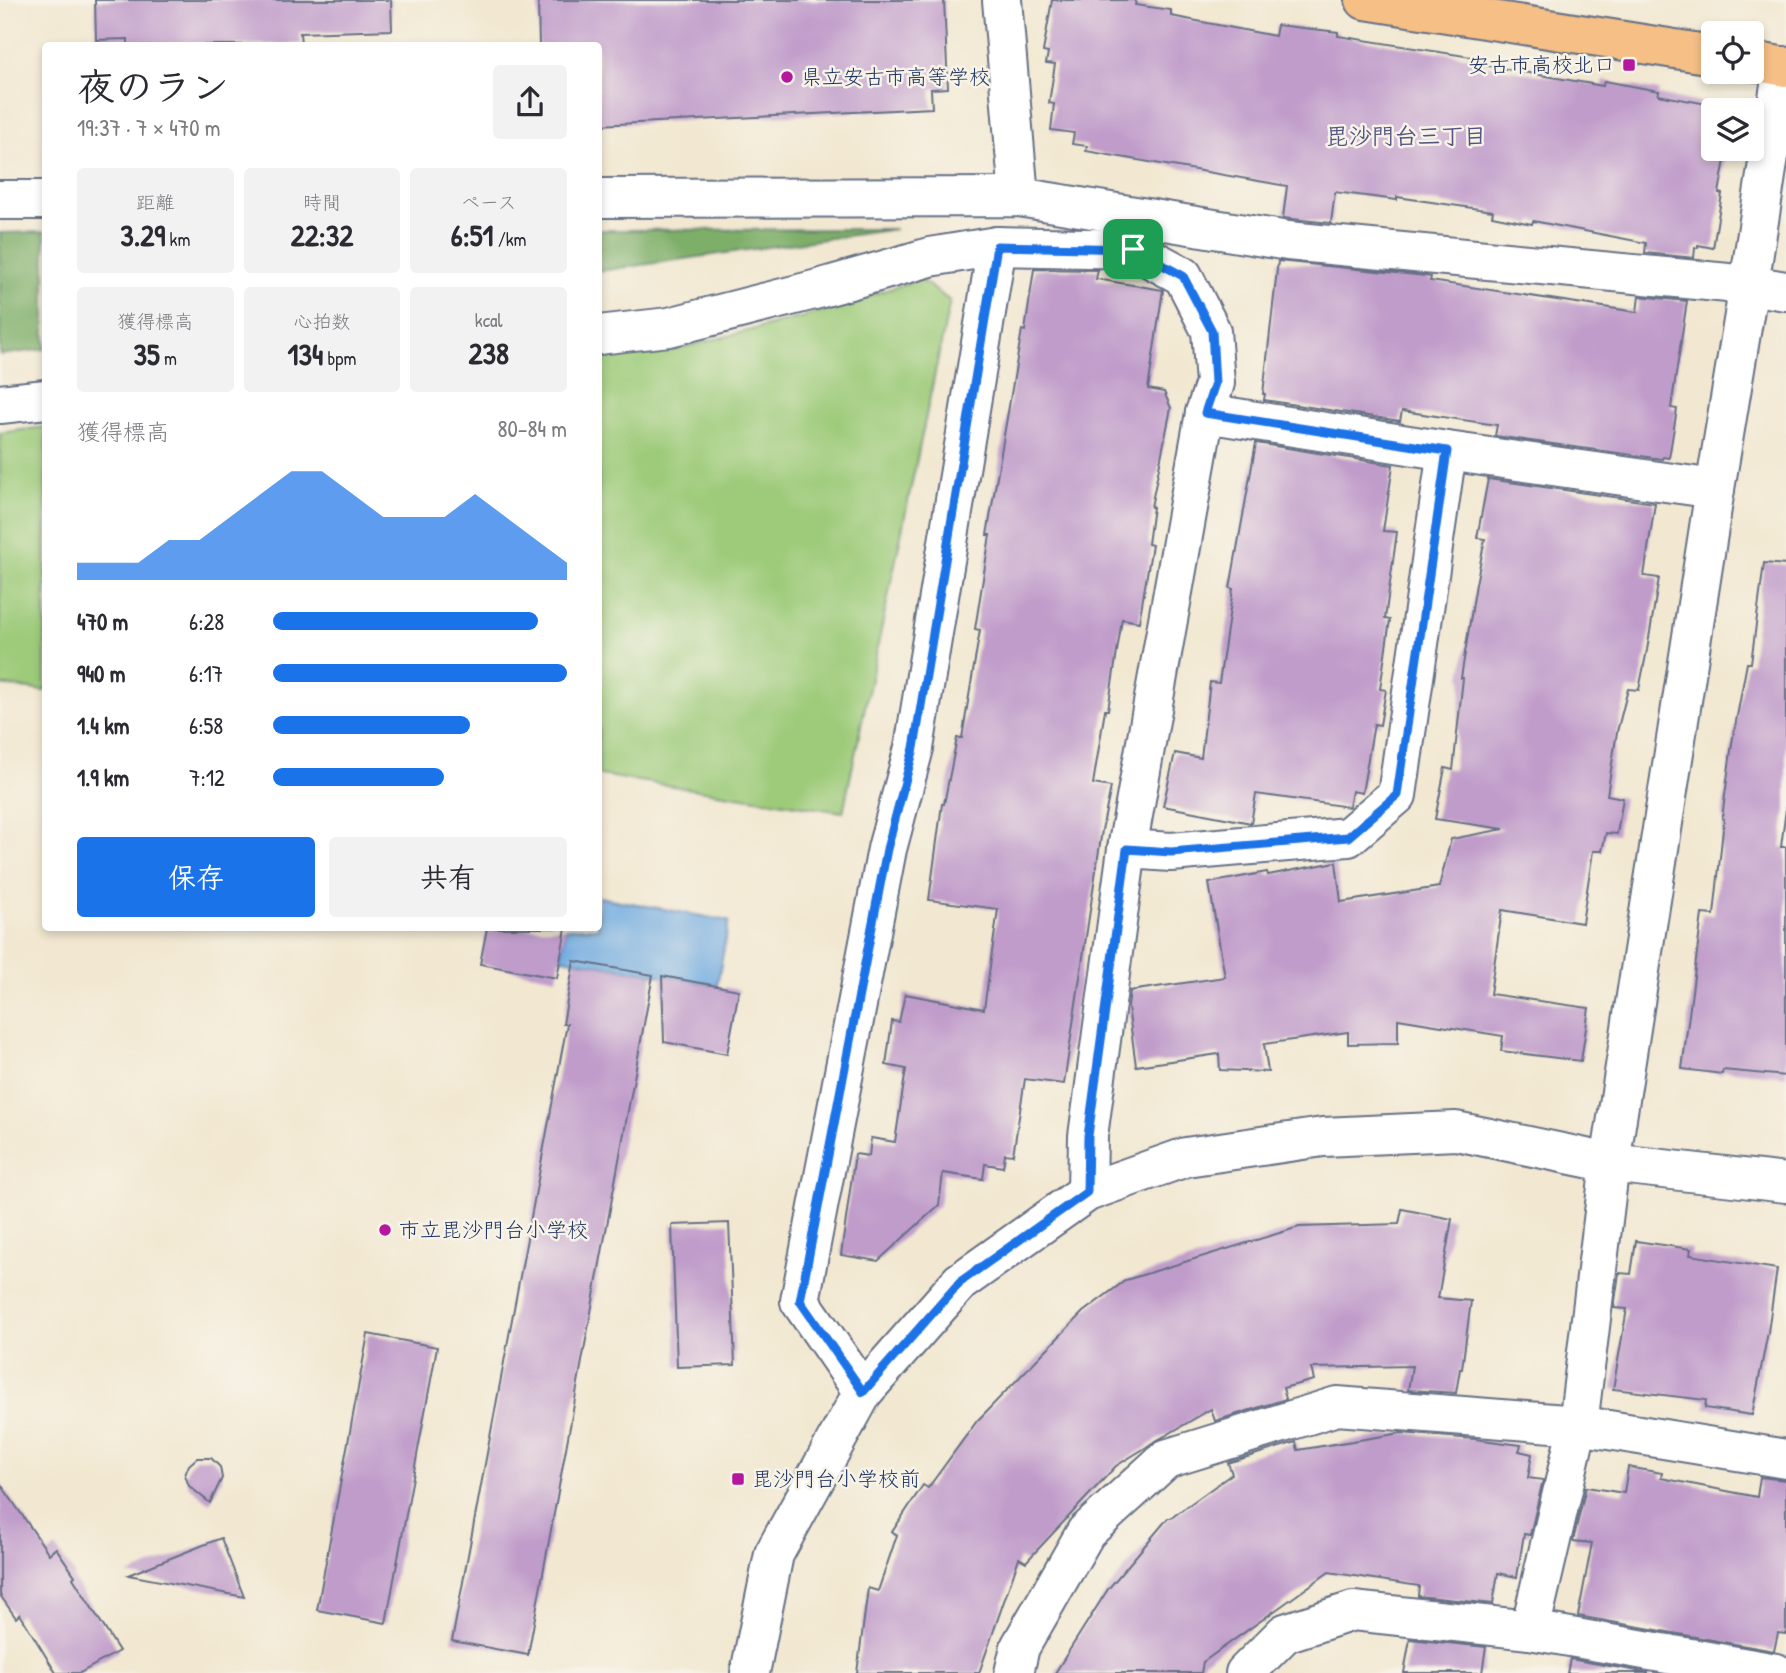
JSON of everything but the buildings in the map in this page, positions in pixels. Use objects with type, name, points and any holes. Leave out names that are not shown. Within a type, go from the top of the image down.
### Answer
[{"type":"main road","points":[[1365,0],[1701,53]]},
{"type":"street","points":[[1002,0],[1019,197]]},
{"type":"street","points":[[1530,1630],[1577,1425],[1610,1163],[1715,489],[1768,288],[1774,65]]},
{"type":"street","points":[[602,198],[1019,197],[1288,240],[1768,288]]},
{"type":"street","points":[[0,200],[42,200]]},
{"type":"street","points":[[602,335],[669,327],[930,257],[997,246],[1133,249],[1183,276],[1212,331],[1215,383],[1205,413],[1127,849],[1088,1136],[1087,1192]]},
{"type":"street","points":[[863,1392],[800,1301],[887,849],[914,748],[997,246]]},
{"type":"street","points":[[0,404],[42,399]]},
{"type":"street","points":[[1205,413],[1715,489]]},
{"type":"street","points":[[1127,849],[1171,852],[1348,837],[1397,795],[1447,451]]},
{"type":"street","points":[[750,1673],[774,1554],[863,1392],[960,1282],[1087,1192],[1186,1157],[1323,1137],[1456,1131],[1610,1163],[1786,1183]]},
{"type":"street","points":[[1014,1673],[1020,1647],[1086,1532],[1166,1459],[1337,1406],[1577,1425],[1786,1459]]},
{"type":"street","points":[[1245,1673],[1285,1633],[1353,1611],[1530,1630],[1776,1673]]},
{"type":"green space","points":[[895,229],[602,271],[602,230]]},
{"type":"green space","points":[[42,232],[42,349],[0,355],[0,233]]},
{"type":"green space","points":[[920,279],[950,301],[843,812],[602,775],[602,358],[676,349],[803,317]]},
{"type":"green space","points":[[42,428],[42,691],[0,685],[0,433]]},
{"type":"water","points":[[602,898],[729,921],[717,986],[561,958],[566,931],[602,931]]},
{"type":"place","name":"安古市高校北口","points":[[1629,65]]},
{"type":"place","name":"県立安古市高等学校","points":[[787,77]]},
{"type":"place","name":"市立毘沙門台小学校","points":[[385,1230]]},
{"type":"place","name":"毘沙門台小学校前","points":[[738,1479]]},
{"type":"district","name":"毘沙門台三丁目","points":[[1406,136]]},
{"type":"route","points":[[997,246],[1133,249],[1183,276],[1212,331],[1215,383],[1205,413],[1447,451],[1397,795],[1348,837],[1171,852],[1127,849],[1088,1136],[1087,1192],[960,1282],[863,1392],[800,1301],[887,849],[914,748],[997,246]]}]
